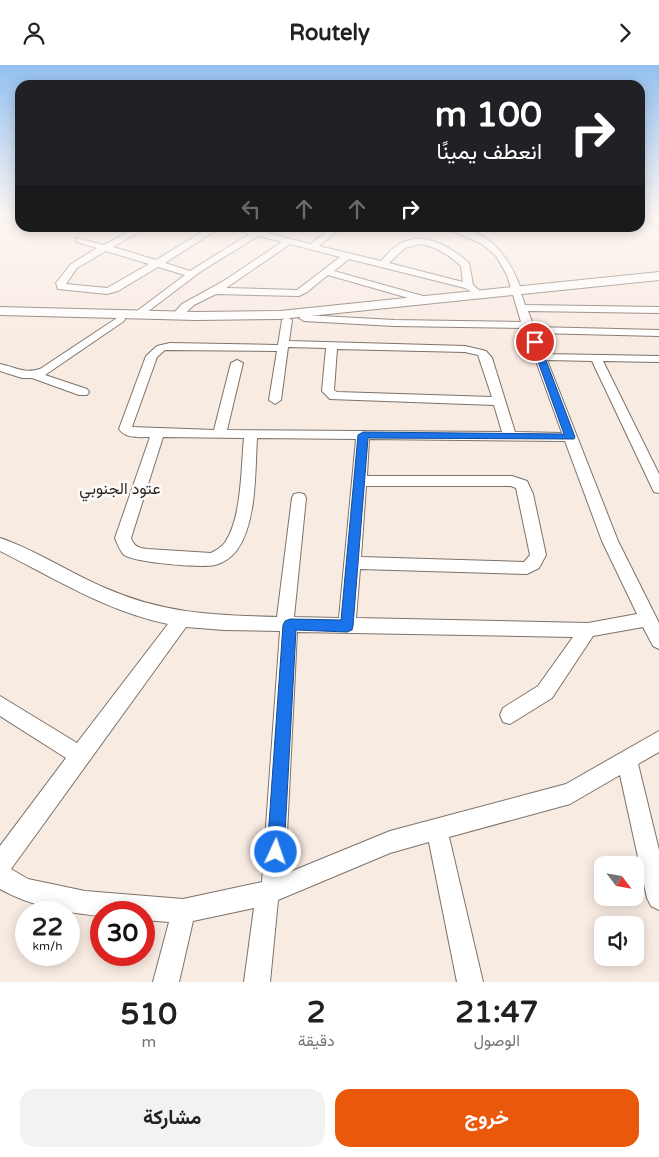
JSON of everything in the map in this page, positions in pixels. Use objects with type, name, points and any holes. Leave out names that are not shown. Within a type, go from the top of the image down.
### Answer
[{"type":"street","points":[[82,261],[74,266],[61,283],[61,287],[107,291],[115,289],[161,261]]},
{"type":"street","points":[[150,261],[192,274]]},
{"type":"street","points":[[138,314],[212,261]]},
{"type":"street","points":[[177,315],[191,302],[214,291],[259,261]]},
{"type":"street","points":[[214,291],[299,293],[341,261]]},
{"type":"street","points":[[366,261],[468,286],[481,294]]},
{"type":"street","points":[[382,265],[387,261]]},
{"type":"street","points":[[461,261],[466,265],[468,286]]},
{"type":"street","points":[[506,261],[610,541],[659,641]]},
{"type":"street","points":[[327,272],[426,300]]},
{"type":"street","points":[[518,296],[659,277]]},
{"type":"street","points":[[0,317],[287,320],[518,296],[659,284]]},
{"type":"street","points":[[0,311],[280,315],[481,294],[659,310]]},
{"type":"street","points":[[304,318],[659,333]]},
{"type":"street","points":[[0,367],[24,376],[44,371],[120,319]]},
{"type":"street","points":[[275,400],[287,320]]},
{"type":"street","points":[[510,436],[486,358],[482,353],[475,350],[332,346],[170,346],[161,348],[152,356],[125,429],[133,433],[570,437]]},
{"type":"street","points":[[332,346],[328,391],[334,397],[499,401]]},
{"type":"street","points":[[541,357],[659,359]]},
{"type":"street","points":[[596,358],[653,463],[659,489]]},
{"type":"street","points":[[220,433],[237,363]]},
{"type":"street","points":[[34,375],[83,392]]},
{"type":"street","points":[[158,433],[123,538],[125,545],[132,551],[145,555],[213,559],[222,555],[231,546],[240,525],[251,434]]},
{"type":"street","points":[[347,626],[363,435]]},
{"type":"street","points":[[352,563],[527,568],[533,564],[538,555],[526,494],[522,485],[512,481],[360,481]]},
{"type":"street","points":[[257,982],[270,891],[287,625],[299,498]]},
{"type":"street","points":[[0,544],[125,604],[156,614],[182,619],[224,623],[287,625],[588,630],[647,619]]},
{"type":"street","points":[[0,865],[182,619]]},
{"type":"street","points":[[510,715],[545,692],[588,630]]},
{"type":"street","points":[[0,705],[80,756]]},
{"type":"street","points":[[0,876],[25,890],[85,903],[183,911],[270,891],[390,842],[570,793],[659,741]]},
{"type":"street","points":[[627,760],[659,898]]},
{"type":"street","points":[[437,830],[470,982]]},
{"type":"street","points":[[166,982],[183,911]]},
{"type":"district","name":"عتود الجنوبي","points":[[120,488]]},
{"type":"route","points":[[276,852],[290,625],[347,626],[363,435],[570,437],[535,342]]}]
